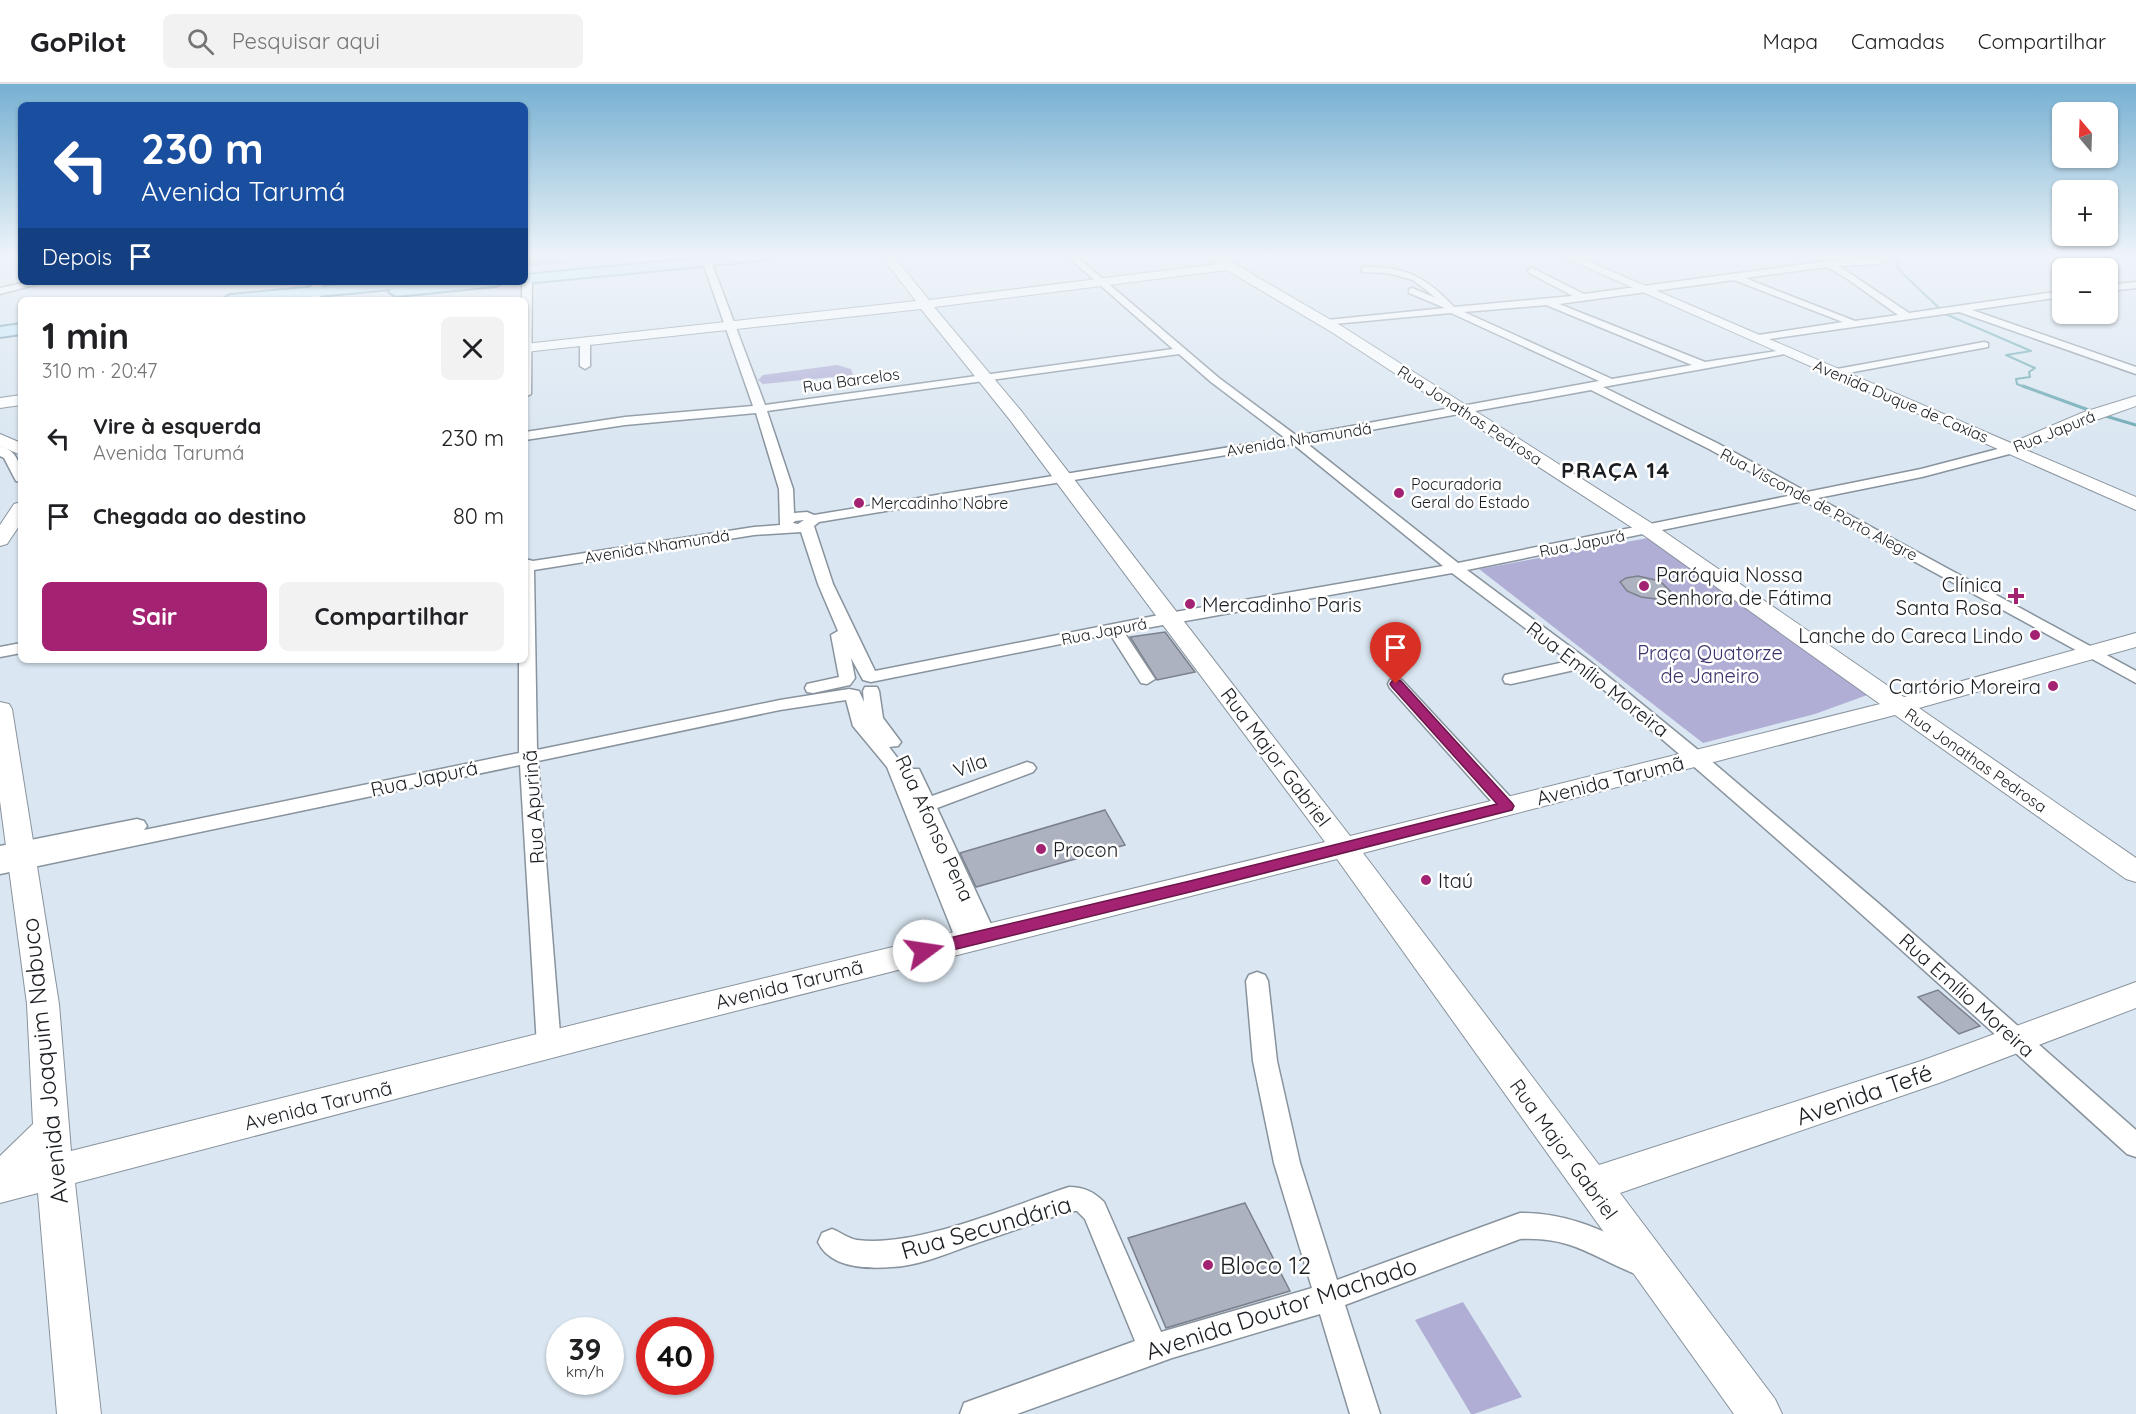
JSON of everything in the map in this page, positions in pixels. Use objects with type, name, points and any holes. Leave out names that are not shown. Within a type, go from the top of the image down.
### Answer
[{"type":"main road","points":[[0,323],[18,321]]},
{"type":"main road","points":[[0,332],[18,329]]},
{"type":"street","name":"Rua Afonso Pena","points":[[726,318],[742,354],[797,522],[838,613],[860,685],[862,726],[900,764],[928,804],[976,938]]},
{"type":"street","points":[[528,346],[777,318]]},
{"type":"street","name":"Rua Major Gabriel","points":[[937,318],[1016,416],[1228,692],[1760,1414]]},
{"type":"street","name":"Rua Emílio Moreira","points":[[1143,318],[1181,351],[1455,568],[1582,663],[1697,758],[1870,908],[2136,1146]]},
{"type":"street","name":"Rua Jonathas Pedrosa","points":[[1319,318],[1649,530],[2136,872]]},
{"type":"street","points":[[1327,323],[1374,318]]},
{"type":"street","points":[[1468,318],[1612,383]]},
{"type":"street","points":[[1586,318],[1703,365]]},
{"type":"street","name":"Avenida Duque de Caxias","points":[[1710,318],[2136,504]]},
{"type":"street","points":[[1843,318],[1853,322]]},
{"type":"street","points":[[1756,338],[1882,318]]},
{"type":"street","points":[[1984,318],[2136,371]]},
{"type":"street","points":[[528,346],[728,323]]},
{"type":"street","points":[[585,341],[585,366]]},
{"type":"street","points":[[1837,372],[1984,345]]},
{"type":"street","name":"Rua Barcelos","points":[[528,436],[625,421],[759,409],[1181,351]]},
{"type":"street","name":"Avenida Nhamundá","points":[[528,566],[745,532],[1295,440],[1785,351]]},
{"type":"street","name":"Rua Visconde de Porto Alegre","points":[[1594,387],[1713,446],[1808,497],[2136,678]]},
{"type":"street","name":"Rua Japurá","points":[[10,857],[528,751],[780,705],[1114,629],[1455,568],[1922,473],[2013,449],[2096,414],[2136,401]]},
{"type":"street","points":[[0,405],[18,402]]},
{"type":"street","points":[[0,439],[18,448]]},
{"type":"street","points":[[0,450],[9,456],[18,472]]},
{"type":"street","points":[[0,540],[18,513]]},
{"type":"street","name":"Rua Afonso Pena","points":[[813,557],[844,650],[860,685]]},
{"type":"street","points":[[1114,629],[1148,680]]},
{"type":"street","name":"Avenida Tarumã","points":[[0,1186],[1697,758],[1898,706],[2136,640]]},
{"type":"street","points":[[0,646],[18,643]]},
{"type":"street","points":[[0,652],[18,649]]},
{"type":"street","name":"Rua Apurinã","points":[[527,663],[528,751],[549,1046]]},
{"type":"street","points":[[1511,679],[1582,663]]},
{"type":"street","points":[[1396,684],[1507,806]]},
{"type":"street","name":"Avenida Joaquim Nabuco","points":[[0,709],[10,857],[43,1004],[51,1130],[57,1172],[79,1414]]},
{"type":"street","name":"Rua Afonso Pena","points":[[900,764],[932,849],[976,938]]},
{"type":"street","name":"Vila","points":[[928,804],[1027,768]]},
{"type":"street","points":[[1257,981],[1265,1061],[1287,1162],[1365,1414]]},
{"type":"street","name":"Avenida Tefé","points":[[1590,1185],[1881,1089],[2136,995]]},
{"type":"street","points":[[0,1182],[30,1148],[51,1130]]},
{"type":"street","name":"Rua Secundária","points":[[832,1242],[852,1252],[894,1254],[937,1244],[1057,1202],[1078,1199],[1086,1202],[1095,1211],[1154,1351]]},
{"type":"street","name":"Avenida Doutor Machado","points":[[975,1414],[1172,1343],[1330,1297],[1520,1226],[1545,1224],[1574,1230],[1654,1270]]},
{"type":"green space","points":[[837,365],[851,369],[853,375],[763,384],[758,380],[763,375]]},
{"type":"green space","name":"Praça Quatorze de Janeiro","points":[[1648,538],[1870,694],[1815,714],[1703,743],[1479,569]]},
{"type":"green space","points":[[1463,1302],[1522,1397],[1474,1414],[1471,1414],[1415,1320]]},
{"type":"building","name":"Paróquia Nossa Senhora de Fátima","points":[[1638,576],[1660,581],[1672,593],[1656,599],[1641,597],[1627,591],[1620,582],[1626,578]]},
{"type":"building","points":[[1165,632],[1195,672],[1157,680],[1130,637]]},
{"type":"building","name":"Procon","points":[[1105,810],[1125,845],[976,887],[960,853]]},
{"type":"building","points":[[1938,990],[1980,1026],[1959,1034],[1918,997]]},
{"type":"building","name":"Bloco 12","points":[[1245,1203],[1290,1291],[1166,1328],[1128,1238]]},
{"type":"waterway","points":[[1955,318],[2031,351],[2006,355],[2035,368],[2029,372],[2030,377],[2016,379],[2017,384],[2027,388]]},
{"type":"waterway","points":[[2023,386],[2094,412]]},
{"type":"waterway","points":[[2102,415],[2136,425]]},
{"type":"place","name":"Pocuradoria Geral do Estado","points":[[1399,493]]},
{"type":"place","name":"Mercadinho Nobre","points":[[859,503]]},
{"type":"place","name":"Paróquia Nossa Senhora de Fátima","points":[[1644,586]]},
{"type":"place","name":"Clínica Santa Rosa","points":[[2016,596]]},
{"type":"place","name":"Mercadinho Paris","points":[[1190,604]]},
{"type":"place","name":"Lanche do Careca Lindo","points":[[2035,635]]},
{"type":"place","name":"Cartório Moreira","points":[[2053,686]]},
{"type":"place","name":"Procon","points":[[1041,849]]},
{"type":"place","name":"Itaú","points":[[1426,880]]},
{"type":"place","name":"Bloco 12","points":[[1208,1265]]},
{"type":"district","name":"PRAÇA 14","points":[[1616,470]]},
{"type":"route","points":[[924,951],[1190,887],[1507,806],[1396,684]]}]
